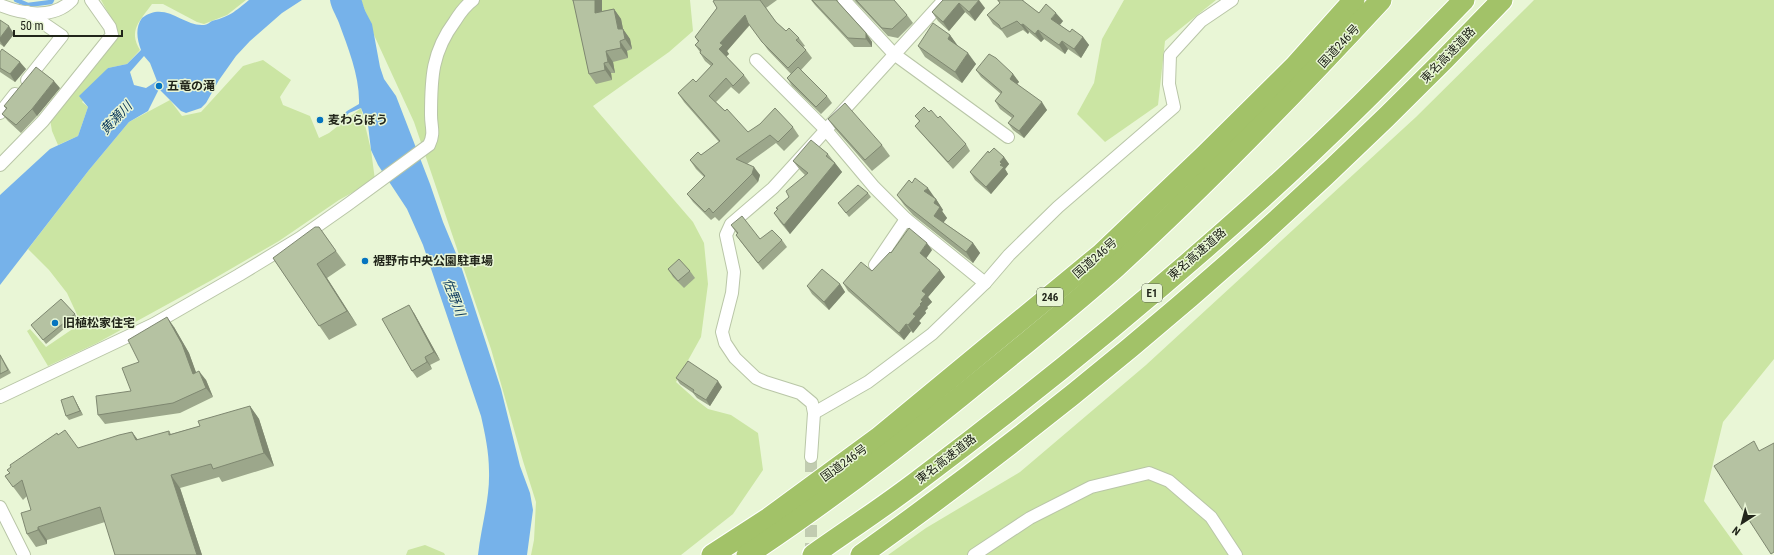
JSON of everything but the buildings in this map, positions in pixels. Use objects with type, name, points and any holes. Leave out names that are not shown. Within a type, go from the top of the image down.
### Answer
[{"type":"highway","name":"国道246号","points":[[712,555],[769,518],[878,438],[1101,254],[1205,155],[1294,66],[1354,0]]},
{"type":"highway","name":"国道246号","points":[[747,555],[890,454],[1007,359],[1114,269],[1219,169],[1305,82],[1381,0]]},
{"type":"highway","name":"東名高速道路","points":[[813,555],[920,479],[1033,392],[1126,315],[1255,204],[1349,115],[1464,0]]},
{"type":"highway","name":"東名高速道路","points":[[861,555],[1036,423],[1138,340],[1262,233],[1400,104],[1502,0]]},
{"type":"street","points":[[0,5],[13,10],[41,14],[54,11],[72,0]]},
{"type":"street","points":[[0,165],[43,121],[112,35],[110,27],[91,0]]},
{"type":"street","points":[[0,397],[154,324],[226,283],[300,238],[380,182],[429,145],[433,136],[431,116],[433,70],[440,42],[466,5],[473,0]]},
{"type":"street","points":[[844,0],[894,54],[1008,137]]},
{"type":"street","points":[[811,457],[814,413],[812,402],[806,396],[756,378],[735,358],[725,344],[722,332],[732,293],[734,272],[726,236],[731,224],[772,188],[944,0]]},
{"type":"street","points":[[814,413],[868,382],[932,334],[985,283],[1009,254],[1058,207],[1174,107],[1169,84],[1170,55],[1201,21],[1232,0]]},
{"type":"street","points":[[0,113],[5,98],[62,36],[27,12]]},
{"type":"street","points":[[756,60],[826,130],[874,187],[906,219],[985,283]]},
{"type":"street","points":[[874,265],[906,219]]},
{"type":"street","points":[[974,555],[1030,518],[1091,487],[1149,474],[1169,481],[1211,517],[1236,555]]},
{"type":"street","points":[[0,507],[21,554]]},
{"type":"green space","points":[[101,0],[246,0],[227,15],[204,24],[197,22],[163,4],[152,4],[135,31],[135,37],[140,50],[127,64],[108,68],[82,102],[88,107],[78,136],[58,145],[52,131],[50,119],[74,92],[118,36],[117,29]]},
{"type":"green space","points":[[361,0],[690,0],[693,31],[669,52],[593,106],[693,222],[704,243],[708,284],[701,337],[676,382],[708,409],[731,415],[758,433],[763,470],[733,514],[681,555],[531,555],[534,540],[536,502],[491,349],[414,122],[374,35]]},
{"type":"green space","points":[[1124,0],[1216,0],[1165,41],[1158,105],[1105,142],[1077,114],[1094,83],[1102,39]]},
{"type":"green space","points":[[1534,0],[1774,0],[1774,359],[1723,422],[1704,501],[1743,555],[888,555],[926,528],[1020,472],[1146,365],[1416,117]]},
{"type":"green space","points":[[263,60],[291,80],[280,97],[283,105],[310,116],[319,138],[329,133],[361,108],[371,150],[375,180],[339,200],[279,241],[210,281],[97,343],[48,366],[27,331],[30,329],[46,347],[77,326],[79,319],[67,293],[49,270],[28,249],[89,170],[129,122],[170,100],[182,116],[201,112],[243,66]]},
{"type":"green space","points":[[425,545],[444,553],[445,555],[406,555],[408,550]]},
{"type":"water","name":"黄瀬川","points":[[249,0],[302,0],[282,13],[250,41],[236,56],[219,80],[206,103],[201,108],[186,113],[181,111],[159,89],[148,111],[129,122],[89,170],[0,285],[0,195],[50,149],[78,136],[88,107],[79,96],[108,68],[127,64],[141,50],[137,34],[138,26],[142,18],[151,13],[159,12],[167,13],[196,25],[205,25],[236,11]],"holes":[[[144,56],[150,63],[157,81],[146,88],[134,85],[130,72]]]},
{"type":"water","points":[[330,0],[346,0],[344,3],[346,6],[355,9],[362,5],[372,24],[380,67],[384,79],[396,96],[443,222],[460,263],[501,389],[520,466],[530,493],[533,510],[527,555],[478,555],[489,482],[488,450],[481,416],[423,245],[407,209],[378,165],[371,150],[368,125],[361,108],[349,113],[338,124],[336,122],[347,111],[359,104],[359,94],[353,63]]},
{"type":"waterway","points":[[16,0],[28,5],[51,2],[52,0]]},
{"type":"waterway","name":"佐野川","points":[[348,0],[361,42]]},
{"type":"tunnel","points":[[811,457],[811,490]]},
{"type":"tunnel","points":[[811,508],[811,555]]},
{"type":"place","name":"五竜の滝","points":[[159,86]]},
{"type":"place","name":"麦わらぼう","points":[[320,120]]},
{"type":"place","name":"裾野市中央公園駐車場","points":[[365,261]]},
{"type":"place","name":"旧植松家住宅","points":[[55,323]]}]
